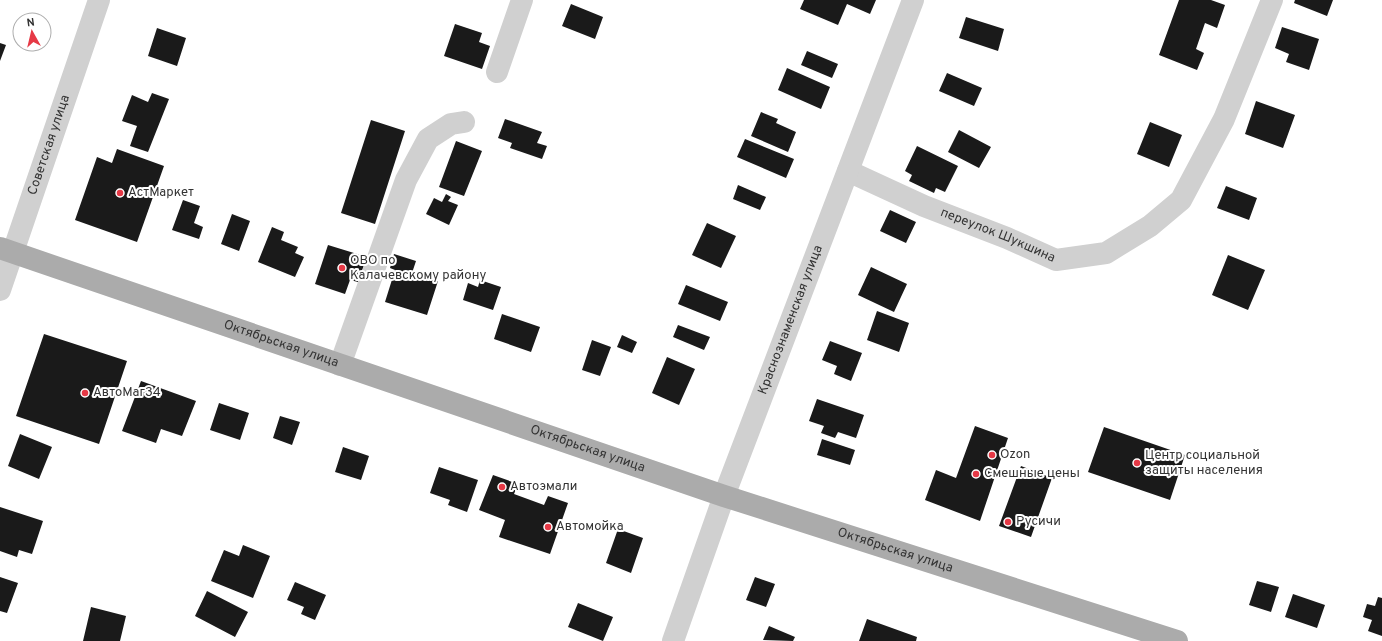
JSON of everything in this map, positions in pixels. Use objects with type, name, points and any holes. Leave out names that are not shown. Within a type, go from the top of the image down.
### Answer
[{"type":"main road","name":"Октябрьская улица","points":[[6,250],[724,496],[1177,641]]},
{"type":"street","name":"Советская улица","points":[[0,290],[6,250],[99,0]]},
{"type":"street","points":[[497,72],[522,0]]},
{"type":"street","name":"Краснознаменская улица","points":[[673,641],[724,496],[913,0]]},
{"type":"street","name":"переулок Шукшина","points":[[848,171],[924,206],[1006,238],[1056,260],[1106,253],[1150,226],[1181,200],[1224,119],[1272,0]]},
{"type":"street","points":[[340,364],[406,180],[428,139],[451,124],[464,122]]},
{"type":"building","points":[[804,0],[876,0],[870,14],[847,4],[838,25],[800,9]]},
{"type":"building","points":[[1179,0],[1211,0],[1225,5],[1217,28],[1205,23],[1196,49],[1204,53],[1197,70],[1159,55]]},
{"type":"building","points":[[1295,0],[1333,0],[1327,16],[1294,3]]},
{"type":"building","points":[[571,4],[603,17],[595,39],[562,26]]},
{"type":"building","points":[[966,17],[1004,29],[998,51],[959,38]]},
{"type":"building","points":[[455,24],[482,33],[479,42],[490,46],[482,69],[444,56]]},
{"type":"building","points":[[1282,27],[1319,39],[1309,70],[1286,62],[1289,54],[1275,48]]},
{"type":"building","points":[[157,28],[186,38],[177,66],[148,56]]},
{"type":"building","points":[[0,43],[6,45],[0,61]]},
{"type":"building","points":[[807,51],[838,64],[832,78],[801,65]]},
{"type":"building","points":[[787,68],[830,87],[821,109],[778,90]]},
{"type":"building","points":[[947,73],[982,88],[974,106],[939,91]]},
{"type":"building","points":[[152,93],[169,99],[148,152],[130,146],[137,126],[122,121],[132,95],[148,102]]},
{"type":"building","points":[[1256,101],[1295,115],[1283,148],[1245,134]]},
{"type":"building","points":[[761,112],[778,119],[776,123],[796,132],[788,152],[751,136]]},
{"type":"building","points":[[505,119],[542,132],[537,143],[547,146],[542,159],[510,148],[512,143],[498,138]]},
{"type":"building","points":[[371,120],[405,131],[375,224],[341,213]]},
{"type":"building","points":[[1150,122],[1182,135],[1169,167],[1137,154]]},
{"type":"building","points":[[959,130],[991,147],[979,168],[948,152]]},
{"type":"building","points":[[745,139],[794,159],[786,178],[737,157]]},
{"type":"building","points":[[456,141],[482,151],[464,196],[439,187]]},
{"type":"building","points":[[917,146],[958,166],[945,192],[936,188],[934,193],[909,181],[912,175],[905,171]]},
{"type":"building","name":"АстМаркет","points":[[117,149],[164,166],[137,242],[75,220],[97,157],[112,163]]},
{"type":"building","points":[[738,185],[766,197],[760,210],[733,199]]},
{"type":"building","points":[[1226,186],[1257,198],[1249,220],[1217,208]]},
{"type":"building","points":[[446,194],[451,197],[448,201],[458,205],[449,225],[426,214],[434,198],[442,202]]},
{"type":"building","points":[[183,200],[200,206],[194,223],[203,227],[199,239],[172,230]]},
{"type":"building","points":[[890,210],[916,222],[906,243],[880,231]]},
{"type":"building","points":[[232,214],[250,221],[239,251],[221,244]]},
{"type":"building","points":[[707,223],[736,236],[721,268],[692,255]]},
{"type":"building","points":[[272,227],[284,232],[281,240],[298,247],[295,253],[304,257],[295,277],[258,262]]},
{"type":"building","name":"ОВО по Калачевскому району","points":[[328,245],[367,257],[358,282],[350,280],[345,294],[315,284]]},
{"type":"building","points":[[394,254],[416,261],[412,273],[438,281],[427,315],[385,302],[395,270],[390,268]]},
{"type":"building","points":[[1228,255],[1265,270],[1248,310],[1212,295]]},
{"type":"building","points":[[871,267],[907,284],[894,312],[858,295]]},
{"type":"building","points":[[480,280],[501,287],[493,310],[463,300],[468,283],[478,287]]},
{"type":"building","points":[[686,285],[728,302],[720,321],[678,304]]},
{"type":"building","points":[[877,311],[909,323],[899,352],[867,340]]},
{"type":"building","points":[[502,314],[540,327],[531,352],[494,339]]},
{"type":"building","points":[[678,325],[710,337],[704,350],[673,337]]},
{"type":"building","name":"АвтоМаг34","points":[[44,334],[127,361],[99,444],[16,416]]},
{"type":"building","points":[[622,335],[637,342],[632,353],[617,347]]},
{"type":"building","points":[[592,340],[611,347],[600,376],[582,370]]},
{"type":"building","points":[[830,341],[862,353],[851,381],[834,374],[837,366],[822,360]]},
{"type":"building","points":[[667,357],[695,369],[679,405],[652,393]]},
{"type":"building","points":[[141,381],[196,401],[182,436],[161,429],[156,443],[122,431]]},
{"type":"building","points":[[817,399],[864,415],[856,438],[838,432],[835,438],[821,433],[824,426],[809,421]]},
{"type":"building","points":[[219,403],[249,413],[240,440],[210,430]]},
{"type":"building","points":[[280,416],[300,422],[292,445],[273,438]]},
{"type":"building","name":"Смешные цены","points":[[975,426],[1008,438],[980,521],[925,500],[936,470],[956,478]]},
{"type":"building","name":"Центр социальной защиты населения","points":[[1104,427],[1185,455],[1170,500],[1088,472]]},
{"type":"building","points":[[20,434],[52,447],[39,479],[8,466]]},
{"type":"building","points":[[822,439],[855,450],[850,465],[817,455]]},
{"type":"building","points":[[343,447],[369,456],[361,480],[335,472]]},
{"type":"building","points":[[1021,466],[1052,478],[1031,537],[999,526]]},
{"type":"building","points":[[439,467],[478,480],[467,512],[448,505],[450,500],[430,493]]},
{"type":"building","points":[[493,475],[518,484],[514,494],[544,505],[548,496],[568,503],[550,554],[499,537],[505,520],[479,510]]},
{"type":"building","points":[[0,507],[43,521],[32,554],[19,550],[17,557],[0,551]]},
{"type":"building","points":[[618,529],[643,538],[631,573],[606,563]]},
{"type":"building","points":[[243,545],[270,556],[253,598],[211,581],[224,550],[239,556]]},
{"type":"building","points":[[0,577],[18,583],[7,613],[0,611]]},
{"type":"building","points":[[755,577],[775,584],[766,607],[746,600]]},
{"type":"building","points":[[1257,581],[1279,587],[1271,612],[1249,605]]},
{"type":"building","points":[[295,582],[326,595],[315,620],[301,614],[304,607],[287,600]]},
{"type":"building","points":[[207,591],[248,612],[235,637],[195,616]]},
{"type":"building","points":[[1293,594],[1325,605],[1317,628],[1285,617]]},
{"type":"building","points":[[1378,597],[1382,598],[1382,636],[1368,631],[1372,620],[1363,617],[1367,604],[1375,606]]},
{"type":"building","points":[[578,603],[613,617],[603,641],[568,627]]},
{"type":"building","points":[[91,607],[126,616],[120,641],[83,641]]},
{"type":"building","points":[[867,619],[917,637],[916,641],[859,641]]},
{"type":"building","points":[[769,626],[795,637],[793,641],[763,640]]},
{"type":"place","name":"АстМаркет","points":[[120,193]]},
{"type":"place","name":"ОВО по Калачевскому району","points":[[342,268]]},
{"type":"place","name":"АвтоМаг34","points":[[85,393]]},
{"type":"place","name":"Ozon","points":[[992,455]]},
{"type":"place","name":"Центр социальной защиты населения","points":[[1137,463]]},
{"type":"place","name":"Смешные цены","points":[[976,474]]},
{"type":"place","name":"Автоэмали","points":[[502,487]]},
{"type":"place","name":"Русичи","points":[[1008,522]]},
{"type":"place","name":"Автомойка","points":[[548,527]]}]
